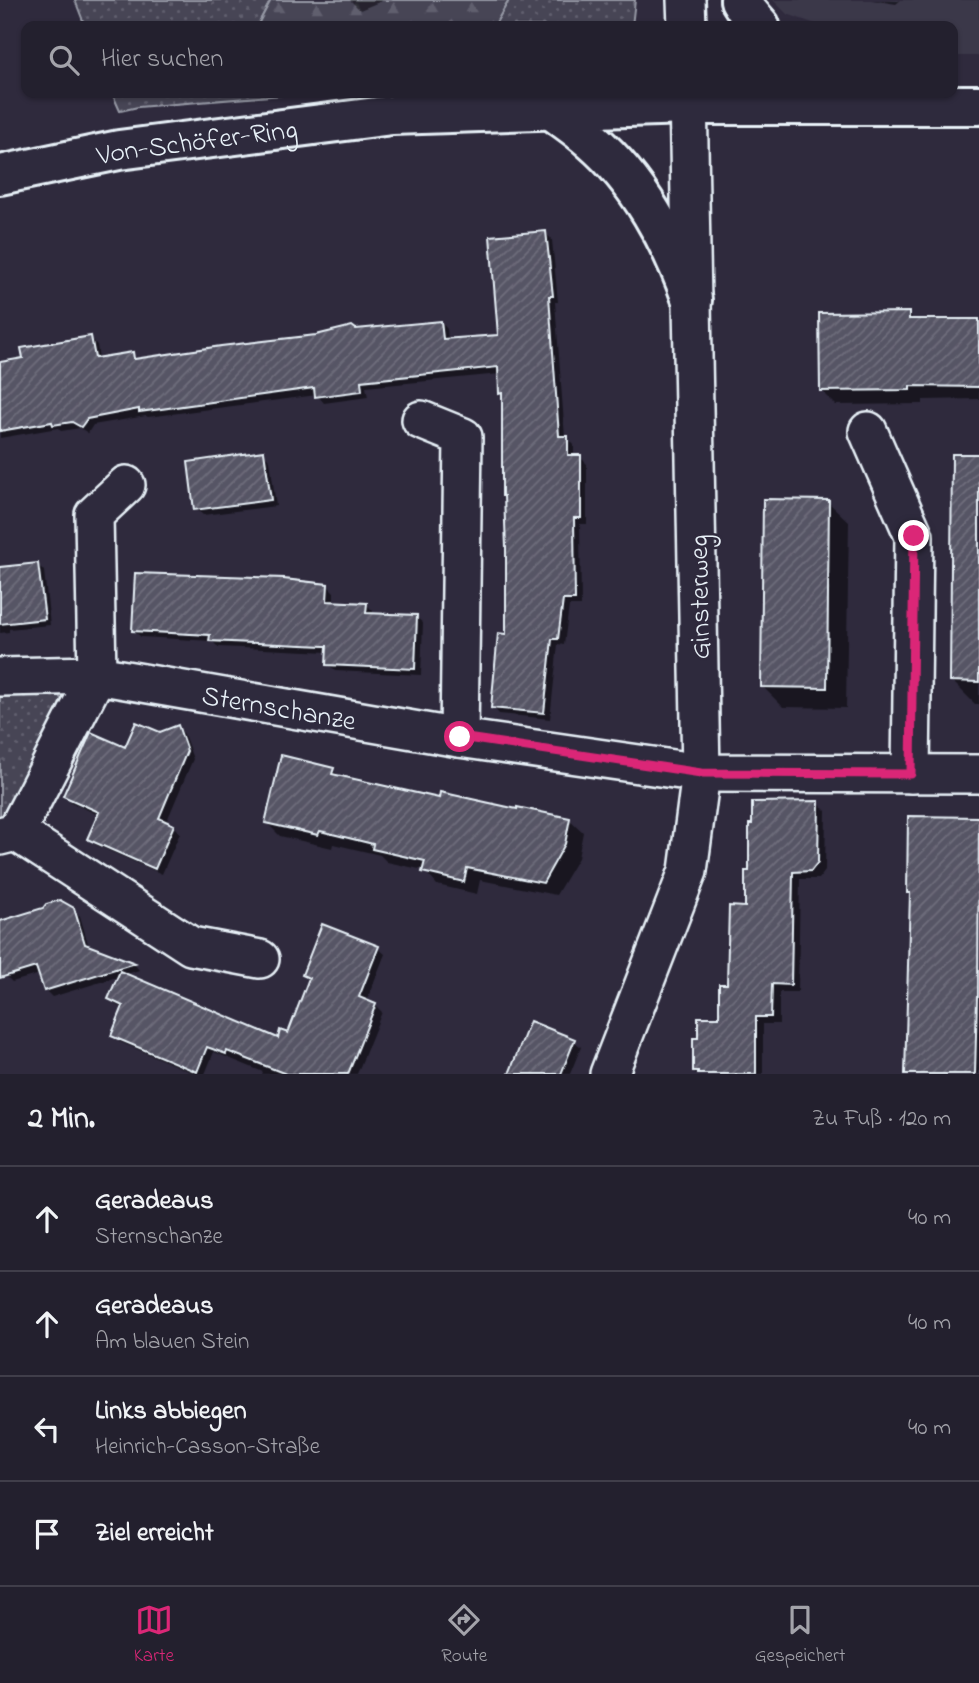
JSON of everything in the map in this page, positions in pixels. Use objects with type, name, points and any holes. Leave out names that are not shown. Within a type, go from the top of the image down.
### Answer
[{"type":"main road","points":[[740,0],[756,21]]},
{"type":"main road","name":"Von-Schöfer-Ring","points":[[0,176],[120,150],[392,116],[552,110],[688,99],[845,99],[979,104]]},
{"type":"main road","points":[[552,110],[592,140],[624,174],[647,206],[683,276],[692,300]]},
{"type":"street","points":[[686,0],[687,21]]},
{"type":"street","name":"Ginsterweg","points":[[609,1074],[688,871],[701,773],[688,99]]},
{"type":"street","points":[[421,420],[463,437],[460,737]]},
{"type":"street","points":[[868,431],[914,536],[911,774]]},
{"type":"street","points":[[126,485],[94,515],[97,675],[8,834],[191,946],[260,959]]},
{"type":"street","name":"Sternschanze","points":[[0,677],[97,675],[460,737],[701,773],[979,774]]},
{"type":"shaded area","points":[[773,0],[979,0],[979,56],[958,56],[958,21],[807,21],[787,14]]},
{"type":"green space","points":[[75,0],[271,0],[260,21],[83,21]]},
{"type":"green space","points":[[271,0],[509,0],[497,21],[260,21]]},
{"type":"green space","points":[[509,0],[635,0],[633,21],[497,21]]},
{"type":"green space","points":[[114,98],[247,98],[138,107],[120,111]]},
{"type":"green space","points":[[0,696],[59,696],[64,703],[10,812],[0,819]]},
{"type":"building","points":[[546,231],[553,296],[549,296],[559,436],[568,436],[568,455],[581,455],[581,518],[574,518],[575,600],[563,600],[558,639],[552,639],[544,713],[491,708],[498,633],[506,634],[502,393],[499,394],[498,367],[361,381],[362,391],[315,397],[314,388],[139,412],[139,409],[87,419],[81,427],[72,422],[53,425],[52,422],[0,431],[0,362],[23,358],[21,348],[91,336],[95,358],[133,352],[134,359],[316,335],[352,326],[356,329],[441,321],[443,339],[498,335],[490,236]]},
{"type":"building","points":[[909,312],[909,319],[979,319],[979,387],[910,386],[910,390],[820,391],[819,313]]},
{"type":"building","points":[[264,451],[271,500],[194,510],[188,462]]},
{"type":"building","points":[[952,454],[979,454],[979,682],[950,681]]},
{"type":"building","points":[[763,499],[829,500],[827,688],[761,687]]},
{"type":"building","points":[[38,563],[45,619],[0,624],[0,567]]},
{"type":"building","points":[[135,573],[284,578],[328,584],[327,601],[367,603],[366,613],[417,615],[415,669],[326,665],[327,646],[209,641],[210,635],[132,631]]},
{"type":"building","points":[[136,722],[160,732],[178,725],[187,751],[159,818],[174,825],[155,869],[87,839],[99,812],[63,796],[91,732],[125,747]]},
{"type":"building","points":[[281,755],[334,768],[332,774],[439,798],[440,792],[570,818],[565,844],[543,883],[467,868],[464,882],[422,872],[425,861],[372,849],[373,844],[320,831],[318,835],[265,823]]},
{"type":"building","points":[[819,801],[818,862],[811,871],[793,872],[791,985],[772,984],[771,1017],[756,1017],[756,1074],[698,1074],[698,1071],[693,1071],[693,1038],[698,1038],[698,1017],[719,1017],[719,984],[727,984],[729,906],[745,907],[745,871],[749,871],[752,802]]},
{"type":"building","points":[[908,816],[979,817],[975,1074],[905,1074],[910,893],[907,893]]},
{"type":"building","points":[[60,900],[74,908],[85,944],[135,963],[44,991],[36,967],[0,978],[0,921]]},
{"type":"building","points":[[322,924],[379,946],[359,997],[376,1004],[348,1074],[286,1074],[227,1051],[226,1054],[207,1047],[197,1072],[111,1036],[123,1006],[108,999],[120,971],[278,1038],[280,1030],[288,1033],[309,978],[302,975]]},
{"type":"building","points":[[530,1021],[575,1039],[561,1074],[509,1074]]},
{"type":"route","points":[[460,737],[701,773],[911,774],[914,536]]}]
